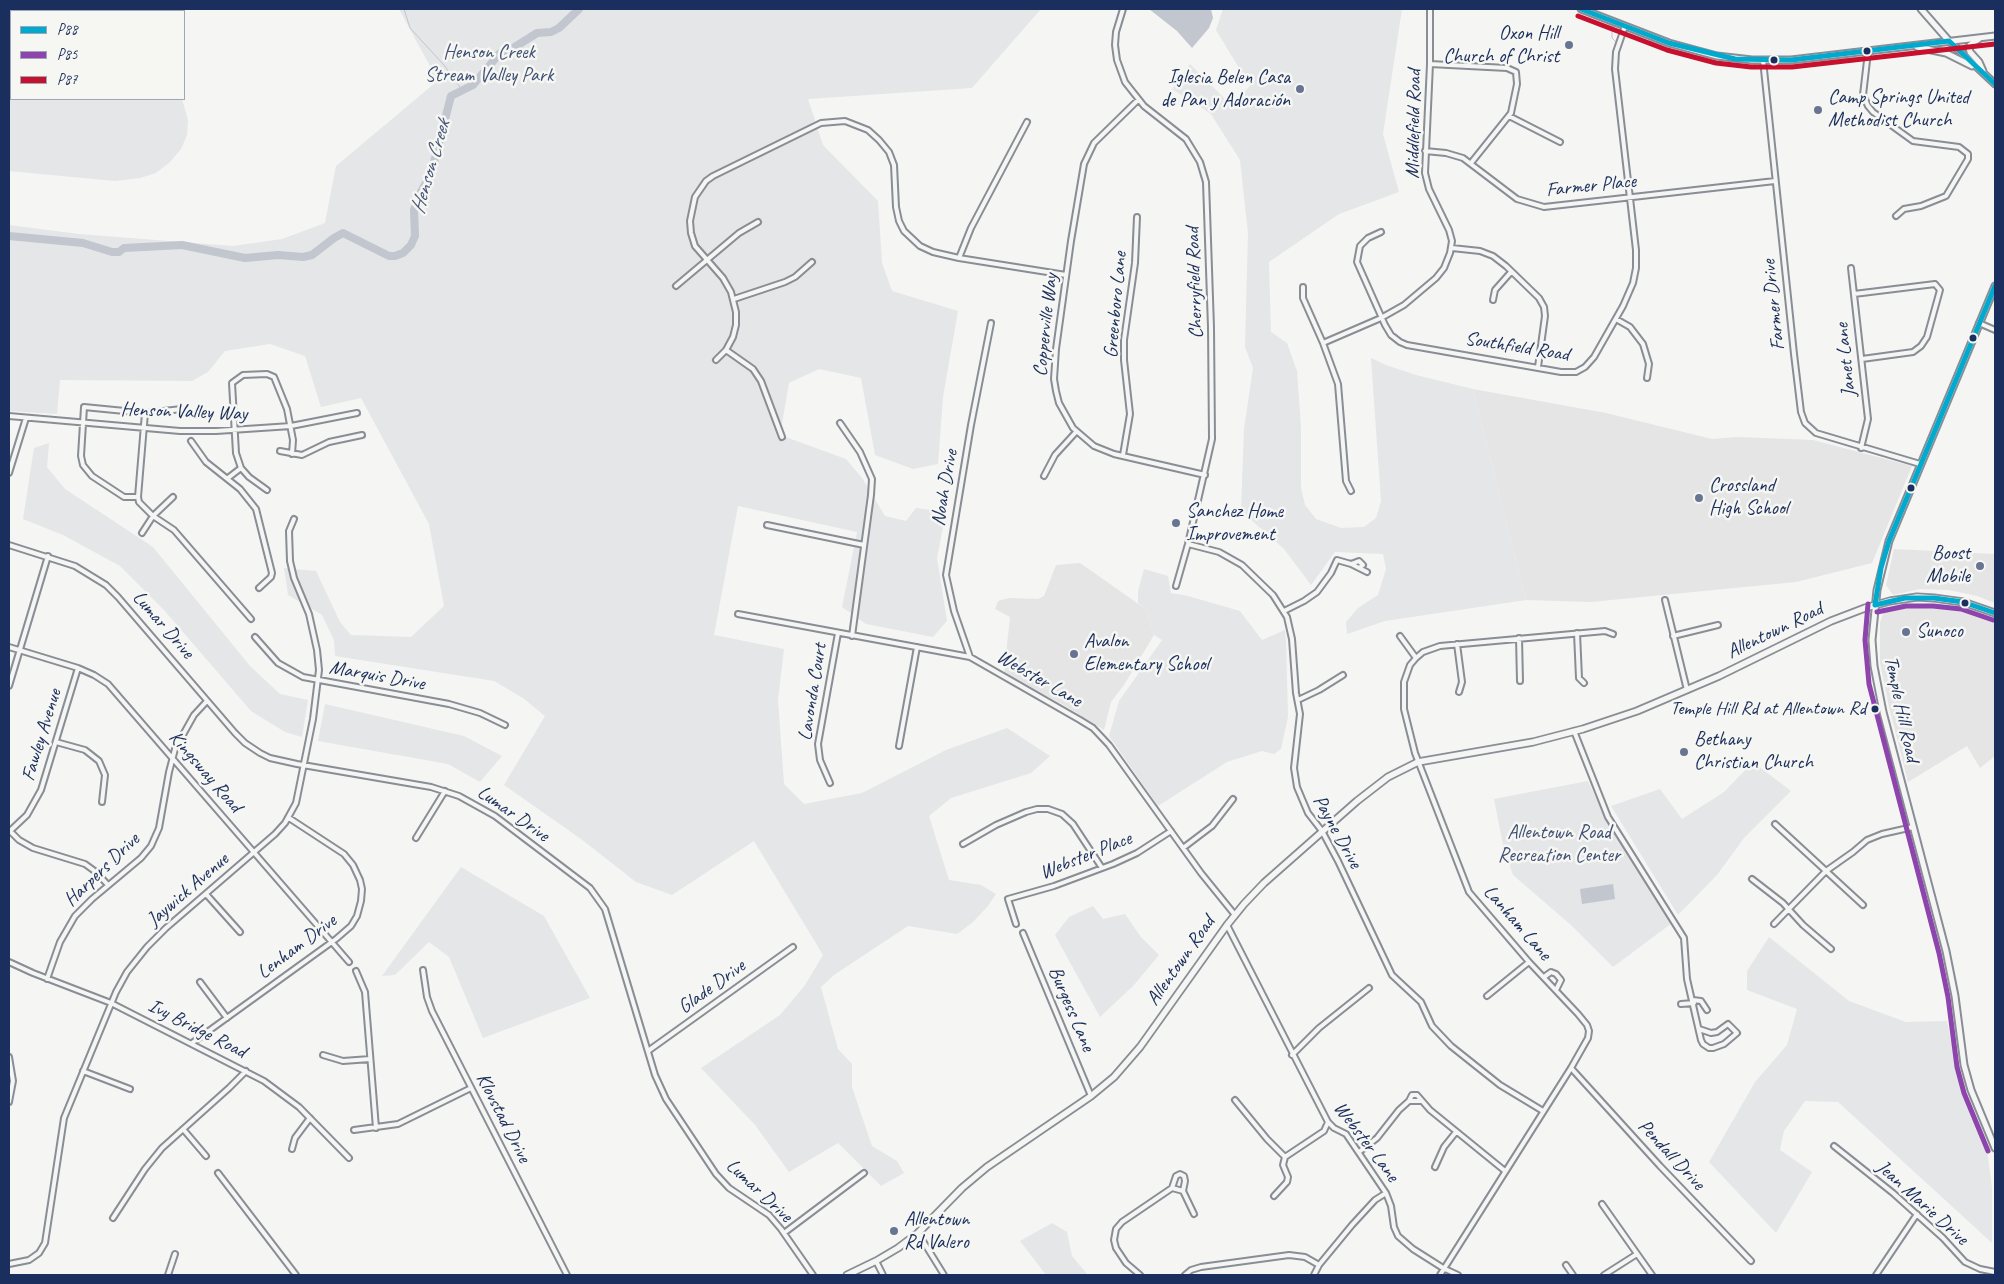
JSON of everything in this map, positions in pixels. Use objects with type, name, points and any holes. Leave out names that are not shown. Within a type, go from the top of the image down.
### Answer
[{"type":"main road","points":[[1581,9],[1669,43],[1735,59],[1791,60],[1995,36]]},
{"type":"main road","points":[[1921,9],[1949,41],[1995,84]]},
{"type":"main road","points":[[1979,38],[1969,48],[1970,52],[1979,62],[1983,72]]},
{"type":"main road","points":[[1910,46],[1956,56],[1983,72]]},
{"type":"main road","name":"Temple Hill Road","points":[[1995,286],[1888,541],[1875,605],[1872,640],[1875,676],[1946,951],[1955,996],[1964,1064],[1971,1090],[1995,1148]]},
{"type":"main road","name":"Allentown Road","points":[[847,1275],[876,1262],[898,1248],[918,1233],[962,1188],[992,1163],[1091,1096],[1122,1069],[1140,1047],[1227,924],[1264,883],[1371,788],[1388,777],[1418,762],[1525,743],[1574,731],[1637,711],[1688,691],[1831,621],[1875,605],[1906,598],[1934,598],[1963,602],[1995,613]]},
{"type":"street","name":"Cherryfield Road","points":[[1124,9],[1116,32],[1116,54],[1125,82],[1138,100],[1186,139],[1200,162],[1206,182],[1213,426],[1204,475],[1176,586]]},
{"type":"street","name":"Middlefield Road","points":[[1430,9],[1430,64],[1424,168],[1427,184],[1449,230],[1452,248]]},
{"type":"street","name":"Southfield Road","points":[[1381,232],[1368,238],[1360,246],[1357,262],[1381,318],[1391,334],[1405,344],[1567,372],[1582,370],[1594,357],[1616,319],[1629,292],[1636,268],[1636,250],[1628,197],[1615,60],[1625,26]]},
{"type":"street","points":[[1868,52],[1863,95],[1868,106],[1912,141],[1959,147],[1968,154],[1968,159],[1946,196],[1935,202],[1904,209],[1896,216]]},
{"type":"street","name":"Farmer Drive","points":[[1763,60],[1794,354],[1803,418],[1808,428],[1816,433],[1861,448],[1920,464]]},
{"type":"street","points":[[1430,64],[1495,67],[1514,70],[1517,84],[1513,108],[1509,116],[1471,163]]},
{"type":"street","name":"Copperville Way","points":[[1138,100],[1094,143],[1087,157],[1081,180],[1066,275],[1056,348],[1054,379],[1059,403],[1076,432],[1100,450],[1204,475]]},
{"type":"street","points":[[1509,116],[1560,142]]},
{"type":"street","points":[[716,360],[726,350],[736,325],[734,299],[723,278],[706,261],[695,246],[690,221],[694,197],[713,176],[821,123],[845,121],[868,130],[889,152],[894,165],[896,207],[904,231],[920,246],[933,252],[959,258],[1066,275]]},
{"type":"street","points":[[959,258],[970,228],[1027,122]]},
{"type":"street","name":"Farmer Place","points":[[1425,151],[1455,155],[1471,163],[1517,199],[1537,206],[1554,207],[1775,181]]},
{"type":"street","name":"Greenboro Lane","points":[[1122,455],[1130,414],[1124,360],[1124,340],[1135,263],[1137,217]]},
{"type":"street","points":[[676,286],[739,232],[758,222]]},
{"type":"street","points":[[1323,343],[1381,318],[1404,305],[1436,278],[1447,262],[1452,248],[1474,250],[1488,254],[1501,262],[1539,298],[1544,308],[1545,316],[1538,367]]},
{"type":"street","points":[[734,299],[785,282],[802,272],[812,262]]},
{"type":"street","name":"Janet Lane","points":[[1851,268],[1868,419],[1861,448]]},
{"type":"street","points":[[1493,300],[1496,290],[1511,272]]},
{"type":"street","points":[[1854,294],[1935,284],[1940,290],[1927,337],[1921,346],[1913,352],[1862,359]]},
{"type":"street","points":[[1303,287],[1303,298],[1323,343],[1338,384],[1346,481],[1351,491]]},
{"type":"street","points":[[1616,319],[1630,327],[1643,344],[1649,364],[1647,378]]},
{"type":"street","name":"Noah Drive","points":[[970,657],[952,604],[946,575],[991,323]]},
{"type":"street","points":[[1980,323],[1995,330]]},
{"type":"street","points":[[726,350],[752,370],[761,381],[782,437]]},
{"type":"street","points":[[267,490],[249,477],[241,468],[236,453],[233,431],[232,383],[243,375],[267,374],[274,377],[288,409],[292,454]]},
{"type":"street","points":[[138,497],[124,497],[86,470],[81,456],[84,407],[145,412],[182,409]]},
{"type":"street","points":[[145,412],[138,497],[143,508],[174,530],[251,619]]},
{"type":"street","name":"Henson Valley Way","points":[[9,416],[180,431],[233,431],[291,426],[356,413]]},
{"type":"street","points":[[9,473],[26,418]]},
{"type":"street","points":[[840,423],[856,444],[872,479],[852,636]]},
{"type":"street","points":[[1044,476],[1059,450],[1076,432]]},
{"type":"street","points":[[280,451],[302,455],[328,442],[362,435]]},
{"type":"street","points":[[191,441],[206,462],[228,478],[250,500],[260,520],[272,573],[271,577],[259,588]]},
{"type":"street","points":[[228,478],[241,468]]},
{"type":"street","points":[[142,533],[153,516],[173,497]]},
{"type":"street","name":"Jaywick Avenue","points":[[9,1264],[29,1260],[39,1253],[46,1243],[64,1118],[111,1003],[127,972],[147,947],[171,923],[280,830],[289,818],[298,799],[319,681],[318,659],[312,630],[306,605],[294,578],[290,560],[288,538],[294,519]]},
{"type":"street","points":[[766,525],[864,544]]},
{"type":"street","name":"Payne Drive","points":[[1188,544],[1219,552],[1236,560],[1261,582],[1284,611],[1289,622],[1292,639],[1300,714],[1294,761],[1295,780],[1303,803],[1322,831],[1338,861],[1387,967],[1396,980],[1421,1002],[1432,1026],[1452,1046],[1500,1085],[1542,1111]]},
{"type":"street","name":"Lumar Drive","points":[[9,545],[48,556],[82,569],[106,585],[239,737],[252,748],[270,758],[445,791],[464,798],[495,816],[579,879],[597,896],[607,917],[655,1075],[666,1099],[716,1174],[729,1188],[764,1210],[784,1233],[813,1275]]},
{"type":"street","points":[[9,686],[48,556]]},
{"type":"street","points":[[1284,611],[1317,592],[1328,579],[1337,560],[1351,564],[1362,562],[1363,565],[1359,568],[1367,572]]},
{"type":"street","points":[[1665,600],[1688,691]]},
{"type":"street","name":"Webster Lane","points":[[738,614],[970,657],[1092,728],[1109,745],[1183,848],[1235,915]]},
{"type":"street","points":[[1674,636],[1718,625]]},
{"type":"street","points":[[1400,636],[1416,658],[1432,648],[1458,644],[1605,631],[1613,634]]},
{"type":"street","name":"Lavonda Court","points":[[830,783],[820,760],[818,744],[838,633]]},
{"type":"street","points":[[1577,633],[1579,678],[1584,683]]},
{"type":"street","name":"Marquis Drive","points":[[255,637],[268,654],[295,674],[319,681],[449,704],[480,713],[505,725]]},
{"type":"street","points":[[1519,638],[1520,681]]},
{"type":"street","points":[[1458,644],[1461,677],[1459,692]]},
{"type":"street","name":"Kingsway Road","points":[[9,647],[78,668],[108,684],[349,962]]},
{"type":"street","points":[[899,746],[917,647]]},
{"type":"street","name":"Lanham Lane","points":[[1416,658],[1407,671],[1403,688],[1406,721],[1418,762],[1470,892],[1584,1021],[1588,1031],[1588,1038],[1571,1068],[1542,1111],[1440,1275]]},
{"type":"street","name":"Fawley Avenue","points":[[9,831],[23,820],[35,802],[44,781],[78,668]]},
{"type":"street","points":[[1298,700],[1343,675]]},
{"type":"street","name":"Harpers Drive","points":[[47,979],[60,942],[82,908],[141,858],[153,842],[161,820],[172,757],[194,715],[207,701]]},
{"type":"street","points":[[1574,731],[1608,817],[1684,938],[1685,967],[1699,1028],[1703,1044],[1709,1048],[1724,1044],[1737,1033],[1728,1024],[1717,1032],[1711,1033],[1699,1028]]},
{"type":"street","points":[[56,742],[85,750],[99,761],[105,776],[102,802]]},
{"type":"street","points":[[416,838],[445,791]]},
{"type":"street","points":[[1183,848],[1212,826],[1233,799]]},
{"type":"street","points":[[963,844],[996,825],[1026,812],[1048,809],[1062,814],[1073,824],[1102,868]]},
{"type":"street","name":"Lenham Drive","points":[[192,1043],[332,942],[347,930],[357,916],[362,901],[360,880],[353,865],[344,854],[289,818]]},
{"type":"street","points":[[1775,824],[1863,905]]},
{"type":"street","points":[[1774,924],[1826,871],[1867,840],[1882,834],[1913,827]]},
{"type":"street","points":[[9,831],[33,848],[87,866],[108,885]]},
{"type":"street","name":"Webster Place","points":[[1016,924],[1008,899],[1054,886],[1102,868],[1137,853],[1171,831]]},
{"type":"street","points":[[1752,879],[1790,908],[1803,925],[1831,949]]},
{"type":"street","points":[[206,894],[240,932]]},
{"type":"street","name":"Webster Lane","points":[[1227,924],[1292,1055],[1328,1122],[1334,1128],[1346,1134],[1386,1193],[1398,1236],[1413,1249],[1458,1275]]},
{"type":"street","name":"Burgess Lane","points":[[1023,933],[1091,1096]]},
{"type":"street","name":"Glade Drive","points":[[648,1051],[793,947]]},
{"type":"street","name":"Ivy Bridge Road","points":[[9,962],[47,979],[111,1003],[246,1071],[277,1090],[310,1118],[349,1158]]},
{"type":"street","points":[[1487,996],[1530,962]]},
{"type":"street","name":"Klovstad Drive","points":[[423,970],[430,1006],[568,1275]]},
{"type":"street","points":[[356,971],[365,992],[376,1128]]},
{"type":"street","points":[[1544,977],[1551,972],[1556,974],[1561,980],[1556,990]]},
{"type":"street","points":[[200,982],[227,1018]]},
{"type":"street","points":[[1292,1055],[1319,1028],[1369,988]]},
{"type":"street","points":[[1681,1004],[1701,1001],[1707,1010]]},
{"type":"street","points":[[323,1055],[342,1061],[370,1059]]},
{"type":"street","points":[[9,1056],[13,1081],[9,1102]]},
{"type":"street","name":"Pendall Drive","points":[[1571,1068],[1660,1166],[1751,1261]]},
{"type":"street","points":[[83,1071],[130,1089]]},
{"type":"street","points":[[112,1218],[153,1159],[246,1071]]},
{"type":"street","points":[[354,1130],[392,1126],[471,1088]]},
{"type":"street","points":[[1235,1100],[1285,1157]]},
{"type":"street","points":[[1359,1152],[1378,1138],[1399,1110],[1409,1101],[1421,1101],[1456,1132],[1506,1171]]},
{"type":"street","points":[[292,1149],[295,1138],[310,1118]]},
{"type":"street","points":[[1274,1196],[1287,1182],[1288,1177],[1283,1165],[1285,1157],[1324,1131],[1328,1122]]},
{"type":"street","points":[[183,1129],[206,1156]]},
{"type":"street","points":[[1435,1167],[1446,1142],[1456,1132]]},
{"type":"street","name":"Jean Marie Drive","points":[[1834,1146],[1893,1192],[1943,1238],[1965,1262],[1980,1269],[1995,1272]]},
{"type":"street","points":[[218,1173],[296,1275]]},
{"type":"street","points":[[784,1233],[864,1173]]},
{"type":"street","points":[[1140,1275],[1126,1263],[1116,1248],[1115,1232],[1119,1225],[1172,1188],[1176,1176],[1182,1175],[1185,1181],[1183,1191],[1194,1214]]},
{"type":"street","points":[[1172,1188],[1183,1191]]},
{"type":"street","points":[[1314,1275],[1319,1265],[1372,1203],[1386,1193]]},
{"type":"street","points":[[1602,1204],[1652,1275]]},
{"type":"street","points":[[1876,1275],[1916,1214]]},
{"type":"street","points":[[918,1233],[944,1275]]},
{"type":"street","points":[[168,1275],[175,1254]]},
{"type":"street","points":[[1604,1275],[1637,1254]]},
{"type":"street","points":[[1185,1275],[1195,1268],[1289,1255],[1305,1257],[1319,1265]]},
{"type":"street","points":[[876,1262],[883,1275]]},
{"type":"street","points":[[1566,1264],[1573,1275]]},
{"type":"shaded area","points":[[1149,9],[1211,9],[1213,18],[1209,28],[1192,48],[1177,31]]},
{"type":"shaded area","name":"Crossland High School","points":[[1473,389],[1606,413],[1712,439],[1737,437],[1813,440],[1912,466],[1872,563],[1796,582],[1591,602],[1526,600]]},
{"type":"shaded area","points":[[1894,549],[1995,554],[1995,603],[1977,596],[1949,590],[1920,589],[1893,595],[1886,585]]},
{"type":"shaded area","name":"Avalon Elementary School","points":[[1080,563],[1147,610],[1154,635],[1124,685],[1111,702],[1104,730],[1062,704],[1004,673],[1010,617],[995,609],[998,601],[1009,598],[1038,599],[1044,596],[1056,565]]},
{"type":"shaded area","points":[[1936,604],[1967,608],[1995,618],[1995,756],[1980,768],[1967,746],[1908,782],[1880,663],[1880,623],[1884,611],[1897,606]]},
{"type":"shaded area","points":[[1613,884],[1615,899],[1582,904],[1580,889]]},
{"type":"green space","name":"Henson Creek Stream Valley Park","points":[[399,9],[1041,9],[972,88],[808,99],[823,145],[878,201],[882,263],[892,291],[958,311],[943,397],[938,464],[913,469],[875,455],[861,378],[819,369],[789,383],[780,435],[846,459],[862,478],[885,516],[906,521],[916,508],[946,512],[937,558],[947,621],[933,637],[866,624],[842,607],[857,532],[738,506],[714,635],[784,649],[778,700],[784,784],[804,804],[862,793],[946,750],[1007,728],[1050,756],[1031,773],[951,798],[929,816],[949,880],[981,885],[996,894],[972,923],[957,934],[908,926],[834,975],[821,987],[838,1049],[852,1064],[852,1087],[872,1146],[897,1161],[904,1173],[881,1186],[838,1143],[789,1172],[755,1125],[701,1068],[780,1015],[805,985],[823,955],[754,841],[672,895],[636,882],[581,839],[504,785],[545,716],[523,698],[494,681],[335,656],[334,640],[322,615],[288,595],[284,568],[316,571],[340,622],[351,635],[411,637],[444,606],[429,524],[361,398],[321,407],[305,356],[270,344],[225,351],[208,372],[192,381],[60,380],[57,414],[9,411],[9,225],[79,234],[233,246],[282,239],[325,223],[336,166],[435,83],[430,66]]},
{"type":"green space","points":[[1223,9],[1402,9],[1383,134],[1399,192],[1339,214],[1269,262],[1271,332],[1287,343],[1297,371],[1301,427],[1301,487],[1305,505],[1316,519],[1341,528],[1364,527],[1376,518],[1381,501],[1371,358],[1416,375],[1473,389],[1526,600],[1385,621],[1347,634],[1346,622],[1358,608],[1378,595],[1386,569],[1383,554],[1335,552],[1311,585],[1284,549],[1241,511],[1244,429],[1253,368],[1245,347],[1248,233],[1240,160],[1211,114],[1172,89],[1190,64],[1231,105],[1250,86],[1216,30]]},
{"type":"green space","points":[[9,49],[10,100],[182,100],[188,120],[187,135],[181,149],[170,162],[156,173],[140,178],[115,181],[9,171]]},
{"type":"green space","points":[[49,443],[47,467],[65,489],[153,547],[250,666],[280,694],[308,700],[302,737],[285,732],[251,711],[164,610],[120,566],[63,535],[23,519],[34,448]]},
{"type":"green space","points":[[1144,569],[1168,576],[1171,593],[1240,611],[1262,640],[1285,630],[1286,642],[1288,717],[1281,749],[1274,754],[1262,751],[1227,762],[1158,806],[1109,736],[1119,701],[1162,640],[1154,635],[1147,610],[1138,603],[1138,591]]},
{"type":"green space","points":[[325,704],[464,736],[502,756],[480,782],[448,764],[318,741]]},
{"type":"green space","points":[[1753,762],[1791,791],[1744,838],[1717,875],[1678,915],[1611,806],[1660,789],[1682,819],[1724,792]]},
{"type":"green space","name":"Allentown Road Recreation Center","points":[[1588,781],[1603,814],[1672,923],[1613,967],[1571,925],[1513,875],[1503,845],[1494,799]]},
{"type":"green space","points":[[461,867],[544,916],[590,998],[483,1038],[449,957],[429,942],[395,975],[382,976]]},
{"type":"green space","points":[[1093,906],[1103,919],[1125,914],[1141,937],[1159,955],[1134,985],[1100,1017],[1055,935],[1069,917]]},
{"type":"green space","points":[[1769,937],[1849,1001],[1906,1022],[1947,1021],[1959,1079],[1986,1142],[1992,1188],[1992,1243],[1838,1102],[1805,1101],[1784,1131],[1780,1150],[1812,1172],[1776,1233],[1709,1162],[1755,1082],[1787,1045],[1797,1009],[1747,990],[1747,971]]},
{"type":"green space","points":[[1052,1223],[1067,1232],[1072,1256],[1088,1275],[1046,1275],[1020,1241]]},
{"type":"waterway","points":[[404,9],[410,28],[444,65],[462,90]]},
{"type":"waterway","name":"Henson Creek","points":[[9,236],[83,243],[112,252],[119,252],[124,248],[182,245],[245,258],[278,255],[303,257],[312,255],[343,233],[389,256],[403,253],[411,245],[415,236],[414,210],[431,174],[451,96],[473,85],[500,53],[510,50],[537,33],[551,32],[559,28],[579,9]]},
{"type":"waterway","points":[[1602,21],[1614,27]]},
{"type":"waterway","points":[[1612,27],[1612,38],[1616,42]]},
{"type":"waterway","points":[[1632,35],[1670,48]]},
{"type":"waterway","points":[[1675,50],[1691,54]]},
{"type":"waterway","points":[[1701,56],[1717,59]]},
{"type":"waterway","points":[[1773,64],[1855,58]]},
{"type":"waterway","points":[[1722,60],[1756,64]]},
{"type":"transit line","name":"P88","points":[[1581,9],[1669,43],[1735,59],[1791,60],[1949,41],[1995,84]]},
{"type":"transit line","name":"P87","points":[[1578,16],[1667,50],[1716,63],[1751,67],[1792,67],[1995,44]]},
{"type":"transit line","name":"P88","points":[[1875,605],[1881,568],[1889,541],[1995,286]]},
{"type":"transit line","name":"P88","points":[[1875,605],[1905,598],[1934,598],[1963,602],[1995,613]]},
{"type":"transit line","name":"P85","points":[[1868,604],[1865,640],[1869,684],[1939,953],[1948,997],[1957,1067],[1964,1093],[1988,1151]]},
{"type":"transit line","name":"P85","points":[[1877,612],[1906,606],[1933,606],[1961,609],[1993,620]]},
{"type":"place","name":"Oxon Hill Church of Christ","points":[[1569,45]]},
{"type":"place","name":"Iglesia Belen Casa de Pan y Adoración","points":[[1300,89]]},
{"type":"place","name":"Camp Springs United Methodist Church","points":[[1818,110]]},
{"type":"place","name":"Crossland High School","points":[[1699,498]]},
{"type":"place","name":"Sanchez Home Improvement","points":[[1176,523]]},
{"type":"place","name":"Boost Mobile","points":[[1980,566]]},
{"type":"place","name":"Sunoco","points":[[1906,632]]},
{"type":"place","name":"Avalon Elementary School","points":[[1074,654]]},
{"type":"place","name":"Temple Hill Rd at Allentown Rd","points":[[1875,709]]},
{"type":"place","name":"Bethany Christian Church","points":[[1684,752]]},
{"type":"place","name":"Allentown Rd Valero","points":[[894,1231]]}]
